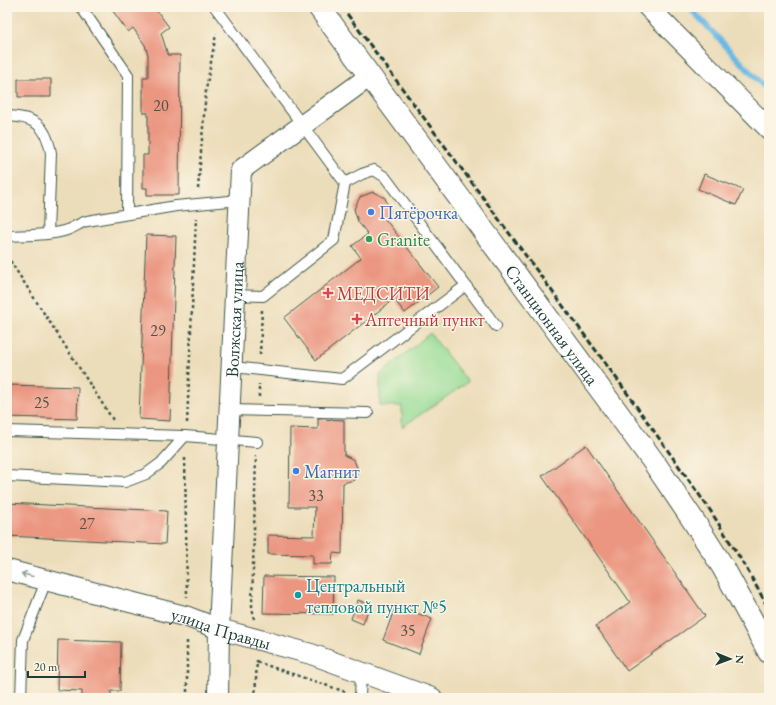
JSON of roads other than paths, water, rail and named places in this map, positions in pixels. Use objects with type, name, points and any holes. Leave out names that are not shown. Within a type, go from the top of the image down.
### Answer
[{"type":"main road","name":"Станционная улица","points":[[319,7],[653,461],[723,567],[769,652]]},
{"type":"street","points":[[648,7],[769,129]]},
{"type":"street","name":"Волжская улица","points":[[218,698],[241,170],[370,76]]},
{"type":"street","name":"улица Правды","points":[[7,570],[188,617],[220,629],[311,654],[432,698]]},
{"type":"lane","points":[[81,7],[128,76],[127,214]]},
{"type":"lane","points":[[215,7],[345,183],[334,240],[263,296],[235,295]]},
{"type":"lane","points":[[7,116],[20,116],[35,121],[43,131],[49,144],[51,153],[48,234]]},
{"type":"lane","points":[[345,183],[362,174],[374,170],[384,177],[496,326]]},
{"type":"lane","points":[[7,236],[48,234],[68,230],[79,223],[127,214],[197,204],[240,200]]},
{"type":"lane","points":[[233,367],[342,379],[465,286]]},
{"type":"lane","points":[[231,410],[368,413]]},
{"type":"lane","points":[[7,430],[185,436],[229,441],[257,442]]},
{"type":"lane","points":[[7,476],[125,482],[146,474],[161,463],[185,436]]},
{"type":"lane","points":[[21,698],[23,640],[46,581]]},
{"type":"lane","points":[[360,697],[361,672]]},
{"type":"waterway","points":[[689,7],[769,92]]},
{"type":"railway","points":[[342,7],[617,379],[710,510],[745,566],[769,609]]},
{"type":"place","name":"Пятёрочка","points":[[371,212]]},
{"type":"place","name":"Granite","points":[[369,239]]},
{"type":"place","name":"МЕДСИТИ","points":[[328,293]]},
{"type":"place","name":"Аптечный пункт","points":[[357,319]]},
{"type":"place","name":"Магнит","points":[[296,471]]},
{"type":"place","name":"Центральный тепловой пункт №5","points":[[298,595]]}]
